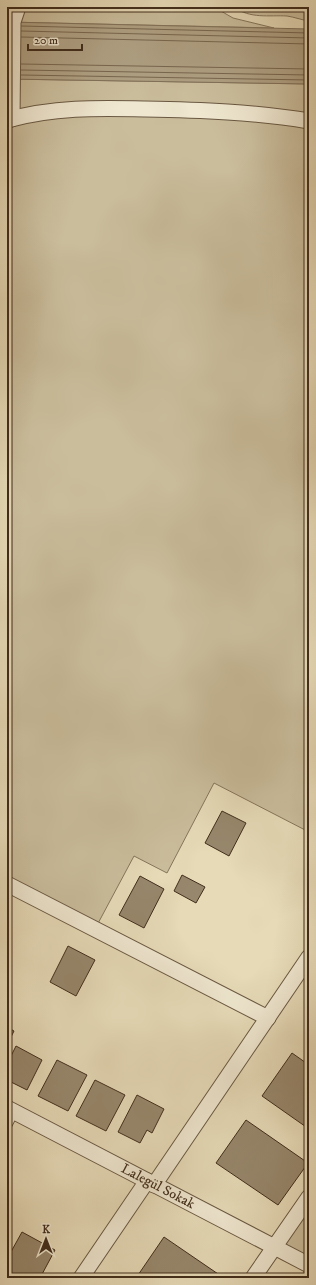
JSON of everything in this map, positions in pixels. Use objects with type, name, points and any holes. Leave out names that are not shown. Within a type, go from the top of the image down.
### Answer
[{"type":"street","points":[[18,7],[11,25],[9,120],[29,114],[74,108],[194,110],[309,121]]},
{"type":"street","points":[[7,884],[268,1018]]},
{"type":"street","points":[[80,1278],[268,1018],[309,957]]},
{"type":"street","name":"Lalegül Sokak","points":[[11,1110],[309,1265]]},
{"type":"street","points":[[253,1278],[309,1197]]},
{"type":"lane","points":[[7,1127],[11,1110]]},
{"type":"shaded area","points":[[7,7],[214,7],[233,18],[274,28],[7,22]]},
{"type":"shaded area","points":[[234,7],[309,7],[309,21],[287,16],[253,15],[240,11]]},
{"type":"shaded area","points":[[7,79],[309,84],[309,832],[214,783],[167,873],[134,856],[95,929],[7,884]]},
{"type":"shaded area","points":[[309,1197],[309,1260],[274,1248]]},
{"type":"water","points":[[7,22],[309,29],[309,84],[7,79]]},
{"type":"building","points":[[222,811],[246,823],[229,856],[205,843]]},
{"type":"building","points":[[182,875],[205,887],[196,903],[174,891]]},
{"type":"building","points":[[140,876],[164,889],[144,928],[119,915]]},
{"type":"building","points":[[68,946],[95,960],[76,996],[50,982]]},
{"type":"building","points":[[7,1027],[14,1031],[7,1045]]},
{"type":"building","points":[[16,1046],[42,1060],[27,1090],[7,1080],[7,1064]]},
{"type":"building","points":[[292,1053],[309,1065],[309,1129],[262,1096]]},
{"type":"building","points":[[57,1060],[87,1075],[68,1111],[38,1096]]},
{"type":"building","points":[[95,1080],[125,1095],[106,1131],[76,1116]]},
{"type":"building","points":[[137,1095],[164,1109],[152,1133],[147,1130],[140,1143],[118,1132]]},
{"type":"building","points":[[246,1120],[308,1163],[278,1205],[216,1163]]},
{"type":"building","points":[[22,1232],[55,1250],[40,1278],[7,1278],[7,1259]]},
{"type":"building","points":[[164,1237],[224,1278],[136,1278]]}]
